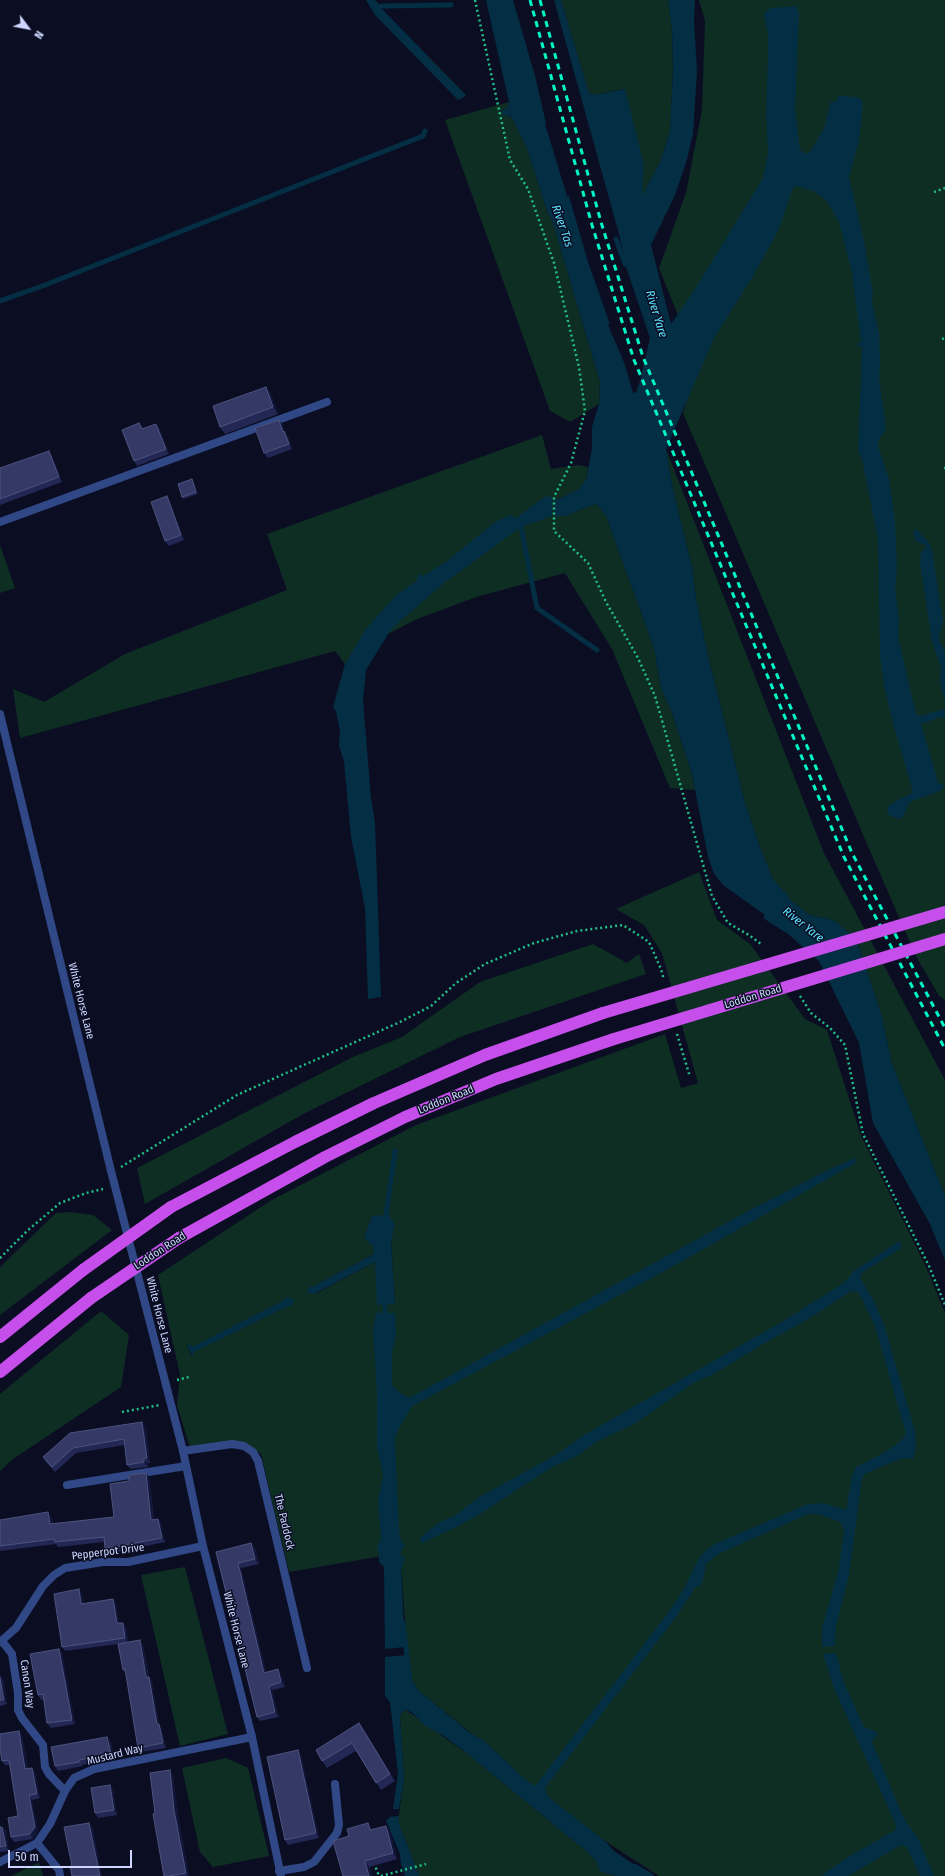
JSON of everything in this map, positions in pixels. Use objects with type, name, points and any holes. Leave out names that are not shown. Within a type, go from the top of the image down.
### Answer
[{"type":"highway","points":[[0,1337],[83,1270],[171,1207],[295,1142],[374,1103],[486,1055],[603,1014],[945,912]]},
{"type":"highway","name":"Loddon Road","points":[[0,1372],[91,1298],[179,1238],[325,1156],[405,1117],[496,1080],[614,1039],[945,939]]},
{"type":"street","points":[[0,522],[327,402]]},
{"type":"street","name":"White Horse Lane","points":[[0,714],[111,1171],[183,1451],[203,1546],[252,1737],[280,1874]]},
{"type":"street","name":"The Paddock","points":[[183,1451],[232,1444],[244,1446],[253,1452],[258,1461],[307,1668]]},
{"type":"street","points":[[67,1486],[186,1466]]},
{"type":"street","name":"Pepperpot Drive","points":[[1,1641],[16,1628],[43,1586],[54,1575],[65,1568],[96,1563],[128,1562],[203,1546]]},
{"type":"street","name":"Canon Way","points":[[1,1641],[12,1654],[18,1693],[18,1710],[22,1718],[43,1745],[46,1767],[50,1774],[65,1791]]},
{"type":"street","name":"Mustard Way","points":[[0,1862],[37,1843],[50,1824],[65,1791],[74,1778],[94,1769],[252,1737]]},
{"type":"street","points":[[280,1874],[304,1867],[314,1862],[337,1833],[340,1825],[335,1784]]},
{"type":"street","points":[[37,1843],[58,1870],[60,1876]]},
{"type":"path","points":[[475,0],[510,160],[528,189],[554,263],[579,367],[585,411],[571,463],[554,497],[554,531],[588,563],[606,602],[641,664],[655,696],[712,896],[728,923],[761,944]]},
{"type":"path","points":[[934,192],[945,188]]},
{"type":"path","points":[[111,1171],[132,1162],[237,1095],[400,1022],[431,1006],[456,983],[485,964],[534,943],[577,931],[623,925],[649,942],[661,969],[664,982]]},
{"type":"path","points":[[797,992],[811,1013],[830,1028],[845,1045],[863,1134],[929,1266],[945,1305]]},
{"type":"path","points":[[676,1031],[690,1077]]},
{"type":"path","points":[[0,1258],[60,1203],[86,1193],[116,1186]]},
{"type":"path","points":[[122,1412],[170,1403]]},
{"type":"path","points":[[374,1862],[380,1876],[426,1864]]},
{"type":"green space","points":[[561,0],[668,0],[672,29],[673,71],[670,131],[661,160],[642,197],[624,89],[593,95],[589,93]]},
{"type":"green space","points":[[699,0],[945,0],[945,1000],[939,996],[917,958],[683,413],[694,374],[686,335],[659,268],[686,193],[702,110],[705,21]]},
{"type":"green space","points":[[509,102],[508,108],[501,111],[512,118],[527,148],[547,211],[553,223],[600,382],[599,404],[570,422],[550,411],[445,120]]},
{"type":"green space","points":[[542,435],[551,469],[578,465],[588,467],[586,480],[579,489],[559,499],[565,516],[595,504],[598,505],[606,516],[654,648],[661,688],[671,710],[692,774],[695,790],[670,788],[612,649],[565,573],[476,597],[415,620],[388,634],[345,664],[335,651],[20,738],[13,689],[44,702],[125,654],[287,590],[267,534]]},
{"type":"green space","points":[[666,449],[824,853],[945,1080],[945,1196],[892,1064],[881,1013],[856,938],[833,920],[809,915],[793,902],[773,879],[760,847],[745,803],[708,656],[696,598],[692,567],[672,485]]},
{"type":"green space","points":[[0,545],[15,588],[0,593]]},
{"type":"green space","points":[[699,872],[717,920],[750,944],[805,1019],[827,1030],[861,1136],[926,1267],[945,1313],[945,1876],[659,1876],[605,1841],[527,1781],[484,1741],[472,1734],[418,1690],[409,1675],[400,1553],[289,1572],[261,1454],[248,1445],[190,1447],[177,1405],[180,1375],[158,1275],[270,1201],[416,1125],[665,1034],[681,1088],[698,1083],[662,953],[644,925],[616,909]],"holes":[[[372,1216],[395,1224],[391,1241],[395,1304],[375,1262],[315,1294],[311,1286],[312,1287],[374,1254],[373,1246],[364,1238]],[[287,1297],[291,1306],[284,1307],[194,1352],[194,1354],[191,1355],[187,1345],[190,1344],[192,1347],[283,1301]]]},
{"type":"green space","points":[[593,944],[627,963],[639,954],[646,974],[460,1037],[303,1114],[145,1204],[137,1168],[353,1057],[402,1037],[480,982]]},
{"type":"green space","points":[[69,1212],[93,1215],[112,1230],[0,1315],[0,1267],[56,1213]]},
{"type":"green space","points":[[101,1311],[129,1335],[121,1387],[13,1459],[0,1471],[0,1394]]},
{"type":"green space","points":[[185,1567],[228,1734],[180,1746],[141,1575]]},
{"type":"green space","points":[[406,1710],[469,1755],[586,1851],[596,1861],[600,1871],[616,1876],[419,1876],[398,1821],[404,1779],[400,1717],[402,1712]]},
{"type":"green space","points":[[226,1758],[248,1768],[269,1856],[213,1867],[200,1852],[182,1768]]},
{"type":"green space","points":[[39,1862],[43,1876],[11,1876]]},
{"type":"water","points":[[366,0],[375,0],[381,8],[466,95],[458,100],[375,15]]},
{"type":"water","points":[[486,0],[513,0],[535,76],[545,124],[567,196],[569,196],[588,262],[610,324],[608,325],[625,365],[633,393],[636,392],[640,381],[650,338],[625,264],[619,234],[554,0],[561,0],[589,93],[593,95],[625,89],[644,165],[642,196],[661,160],[670,131],[673,71],[672,29],[668,0],[695,0],[694,20],[697,72],[693,134],[686,163],[675,195],[651,245],[671,324],[695,289],[763,178],[768,153],[766,114],[768,34],[764,16],[765,12],[771,8],[797,6],[799,13],[795,110],[800,150],[806,154],[811,151],[825,126],[830,104],[831,102],[837,101],[838,95],[859,98],[863,102],[859,141],[849,177],[864,241],[873,294],[872,302],[879,333],[879,378],[886,429],[879,439],[878,446],[889,479],[895,521],[897,568],[895,589],[899,619],[898,637],[916,714],[920,716],[945,709],[945,718],[941,717],[921,724],[938,782],[944,786],[940,791],[910,802],[902,818],[898,819],[889,815],[887,812],[889,805],[913,792],[893,723],[884,685],[880,656],[878,539],[862,459],[858,451],[862,349],[861,346],[858,346],[857,344],[861,342],[852,273],[839,222],[827,201],[814,191],[796,186],[792,190],[779,229],[753,276],[714,338],[666,449],[672,485],[692,567],[696,598],[708,656],[745,803],[760,847],[773,879],[793,902],[809,915],[833,920],[856,938],[881,1013],[892,1064],[945,1196],[945,1260],[929,1222],[873,1123],[859,1043],[819,961],[788,934],[763,918],[765,915],[723,885],[714,874],[708,857],[692,774],[671,710],[661,688],[654,648],[606,516],[598,505],[595,504],[565,516],[554,516],[555,499],[559,499],[579,489],[586,480],[592,448],[592,427],[599,404],[600,382],[553,223],[547,211],[527,148],[512,118],[509,115],[503,116],[501,111],[508,108],[509,102]]},
{"type":"water","points":[[546,496],[553,498],[552,516],[521,527],[444,583],[400,621],[388,634],[366,670],[363,700],[371,798],[375,823],[381,997],[368,999],[365,908],[351,837],[344,761],[339,746],[340,732],[336,711],[333,707],[345,664],[366,629],[397,594],[417,581],[417,577],[420,574],[423,576],[447,561],[495,522],[510,515],[516,518]]},
{"type":"water","points":[[916,529],[930,544],[932,551],[943,621],[939,637],[940,643],[945,650],[945,705],[940,681],[941,667],[932,641],[920,563],[921,553],[927,546],[916,541],[913,532]]},
{"type":"water","points":[[855,1158],[856,1162],[854,1164],[661,1273],[412,1406],[397,1432],[395,1439],[399,1532],[401,1541],[405,1545],[400,1553],[405,1559],[401,1570],[405,1647],[385,1649],[384,1567],[379,1562],[377,1547],[381,1539],[378,1502],[383,1475],[377,1447],[377,1393],[373,1330],[376,1313],[395,1313],[396,1333],[392,1353],[392,1385],[396,1390],[407,1397],[411,1397],[748,1211],[834,1167]]},
{"type":"water","points":[[388,1215],[395,1224],[391,1241],[395,1304],[377,1305],[375,1262],[314,1294],[309,1293],[307,1290],[311,1286],[312,1287],[374,1254],[373,1246],[364,1238],[372,1216]]},
{"type":"water","points":[[899,1241],[901,1248],[863,1272],[860,1278],[873,1299],[884,1325],[915,1431],[915,1452],[913,1459],[907,1458],[897,1460],[865,1474],[862,1478],[849,1575],[836,1626],[835,1646],[822,1647],[822,1628],[838,1572],[844,1532],[843,1527],[840,1522],[819,1514],[808,1514],[718,1554],[706,1564],[702,1584],[695,1588],[676,1617],[545,1788],[547,1795],[552,1800],[605,1841],[614,1851],[651,1876],[616,1876],[600,1871],[596,1861],[586,1851],[469,1755],[444,1736],[427,1727],[411,1712],[406,1710],[402,1712],[400,1717],[404,1779],[399,1809],[393,1809],[398,1774],[390,1702],[385,1696],[385,1657],[406,1655],[409,1675],[418,1690],[470,1733],[484,1741],[527,1781],[533,1785],[536,1785],[668,1613],[684,1589],[698,1560],[705,1551],[715,1544],[808,1504],[824,1503],[846,1510],[852,1476],[856,1467],[887,1451],[901,1441],[906,1434],[875,1326],[862,1299],[857,1292],[851,1291],[807,1320],[761,1345],[714,1374],[693,1383],[636,1423],[596,1442],[577,1456],[552,1467],[480,1514],[422,1543],[420,1541],[421,1537],[438,1523],[456,1515],[479,1497],[554,1456],[584,1435],[785,1320],[845,1282],[854,1271]]},
{"type":"water","points":[[287,1297],[292,1298],[294,1301],[291,1306],[194,1352],[192,1355],[187,1345],[190,1344],[192,1347],[283,1301]]},
{"type":"water","points":[[836,1653],[844,1683],[864,1727],[877,1732],[877,1735],[872,1742],[904,1819],[918,1838],[934,1876],[920,1876],[907,1847],[901,1845],[848,1876],[821,1876],[851,1855],[894,1831],[897,1827],[834,1688],[823,1654]]},
{"type":"water","points":[[399,1816],[398,1821],[419,1876],[405,1876],[401,1864],[400,1854],[386,1821],[390,1817]]},
{"type":"building","points":[[266,387],[273,407],[220,427],[213,406]]},
{"type":"building","points":[[279,420],[289,444],[264,453],[255,428]]},
{"type":"building","points":[[139,423],[142,429],[156,424],[166,449],[134,461],[122,430]]},
{"type":"building","points":[[49,451],[59,477],[0,499],[0,468]]},
{"type":"building","points":[[192,479],[196,492],[182,497],[178,484]]},
{"type":"building","points":[[167,496],[181,535],[165,541],[151,502]]},
{"type":"building","points":[[142,1422],[147,1458],[144,1458],[144,1462],[127,1465],[124,1439],[73,1448],[52,1467],[43,1457],[70,1433]]},
{"type":"building","points":[[146,1473],[151,1520],[158,1519],[162,1538],[124,1546],[105,1548],[104,1537],[55,1542],[54,1539],[0,1546],[0,1520],[48,1512],[50,1524],[114,1517],[110,1484],[129,1481],[129,1475]]},
{"type":"building","points":[[251,1543],[255,1559],[238,1563],[264,1673],[278,1669],[281,1682],[269,1686],[275,1712],[257,1717],[216,1552]]},
{"type":"building","points":[[79,1589],[81,1604],[113,1599],[117,1623],[123,1623],[125,1638],[62,1647],[54,1594]]},
{"type":"building","points":[[140,1640],[146,1677],[149,1677],[157,1724],[159,1724],[163,1743],[138,1748],[125,1669],[123,1670],[118,1644]]},
{"type":"building","points":[[59,1649],[72,1720],[47,1723],[43,1694],[38,1695],[30,1654]]},
{"type":"building","points":[[0,1678],[4,1700],[0,1700]]},
{"type":"building","points":[[359,1723],[390,1774],[376,1783],[352,1743],[322,1761],[316,1750]]},
{"type":"building","points":[[19,1731],[25,1769],[32,1768],[37,1794],[29,1795],[35,1827],[30,1834],[11,1837],[8,1818],[18,1816],[9,1760],[2,1761],[0,1734]]},
{"type":"building","points":[[107,1737],[111,1754],[55,1766],[51,1747]]},
{"type":"building","points":[[298,1750],[316,1833],[285,1840],[267,1757]]},
{"type":"building","points":[[170,1770],[174,1810],[186,1873],[164,1876],[153,1814],[155,1813],[150,1773]]},
{"type":"building","points":[[110,1785],[114,1810],[95,1813],[91,1788]]},
{"type":"building","points":[[89,1823],[100,1876],[72,1876],[70,1866],[72,1866],[64,1827]]},
{"type":"building","points":[[368,1823],[370,1830],[386,1826],[393,1853],[365,1861],[369,1876],[343,1876],[333,1841],[349,1836],[347,1829]]},
{"type":"building","points":[[0,1827],[2,1827],[6,1846],[0,1847]]},
{"type":"waterway","points":[[381,6],[451,5]]},
{"type":"waterway","points":[[50,283],[423,136],[425,131]]},
{"type":"waterway","points":[[616,239],[625,264]]},
{"type":"waterway","points":[[0,301],[48,284]]},
{"type":"waterway","points":[[521,527],[537,608],[597,650]]},
{"type":"waterway","points":[[385,1222],[395,1151]]},
{"type":"waterway","points":[[385,1298],[385,1320]]},
{"type":"waterway","points":[[403,1623],[410,1682]]},
{"type":"waterway","points":[[634,1866],[651,1876]]},
{"type":"railway","points":[[530,0],[592,225],[634,360],[844,857],[945,1049]]},
{"type":"railway","points":[[540,0],[601,222],[643,357],[852,853],[945,1028]]},
{"type":"water label","name":"River Tas","points":[[562,226]]},
{"type":"water label","name":"River Yare","points":[[656,314]]},
{"type":"water label","name":"River Yare","points":[[803,925]]}]
